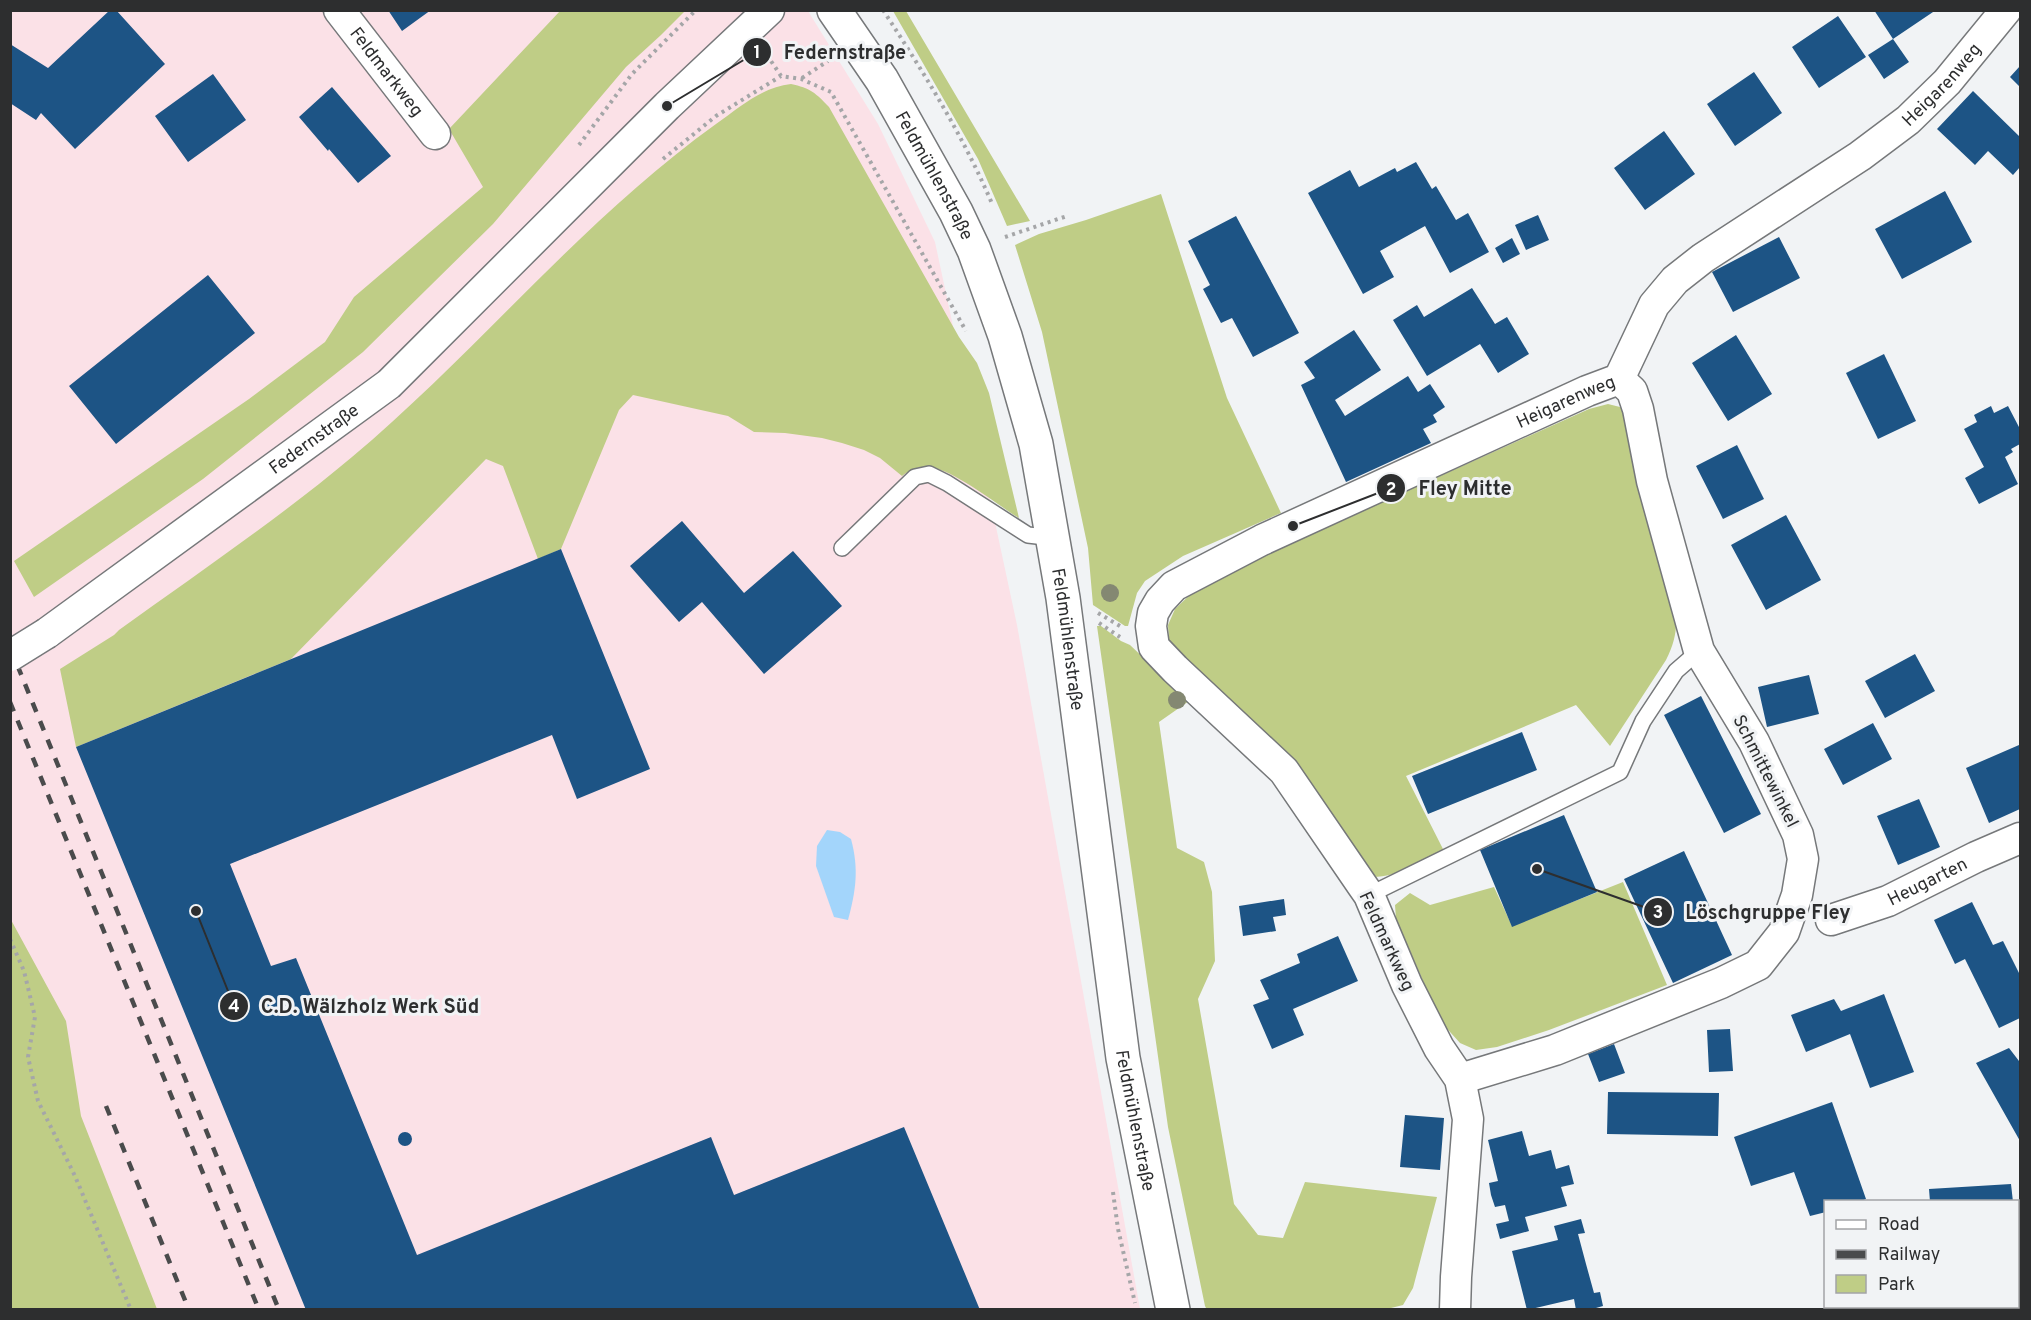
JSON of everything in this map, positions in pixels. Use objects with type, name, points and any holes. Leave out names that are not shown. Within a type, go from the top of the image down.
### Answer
[{"type":"street","name":"Feldmarkweg","points":[[339,10],[435,134]]},
{"type":"street","name":"Feldmühlenstraße","points":[[834,10],[882,80],[956,212],[974,250],[1005,336],[1033,434],[1054,538],[1063,598],[1123,1058],[1173,1310]]},
{"type":"street","name":"Heigarenweg","points":[[1139,634],[1151,626],[1153,613],[1160,601],[1174,586],[1262,540],[1587,391],[1619,379],[1654,305],[1675,280],[1703,258],[1860,156],[1908,120],[1947,82],[2006,10]]},
{"type":"street","name":"Federnstraße","points":[[10,656],[47,633],[389,384],[658,115],[759,19]]},
{"type":"street","name":"Schmittewinkel","points":[[1460,1079],[1555,1050],[1721,983],[1758,965],[1784,932],[1797,896],[1803,859],[1798,836],[1754,742],[1699,651],[1652,481],[1638,409],[1632,391],[1619,379]]},
{"type":"street","name":"Feldmarkweg","points":[[1139,634],[1284,771],[1369,895],[1407,985],[1439,1048],[1460,1079],[1468,1119],[1455,1310]]},
{"type":"street","name":"Heugarten","points":[[1831,920],[1888,901],[1976,857],[2020,838]]},
{"type":"lane","points":[[842,548],[915,477],[929,474],[1028,535],[1054,538]]},
{"type":"lane","points":[[1369,895],[1620,772],[1642,722],[1676,671],[1699,651]]},
{"type":"path","points":[[575,151],[632,74],[696,10]]},
{"type":"path","points":[[759,19],[781,76],[801,79],[831,92],[967,333]]},
{"type":"path","points":[[974,250],[1067,216]]},
{"type":"path","points":[[1098,612],[1139,634]]},
{"type":"path","points":[[10,939],[24,972],[35,1017],[28,1057],[38,1101],[75,1176],[131,1310]]},
{"type":"path","points":[[1112,1182],[1118,1229],[1136,1310]]},
{"type":"shaded area","points":[[10,11],[808,11],[878,124],[935,242],[1017,625],[1140,1309],[11,1309]]},
{"type":"green space","points":[[560,11],[685,11],[626,67],[493,224],[363,352],[203,479],[34,597],[14,561],[249,399],[325,342],[354,297],[483,187],[449,129]]},
{"type":"green space","points":[[893,11],[906,11],[1030,221],[1007,226],[978,159]]},
{"type":"green space","points":[[791,84],[812,92],[829,107],[959,337],[977,363],[989,393],[1019,518],[962,480],[938,469],[921,467],[902,476],[880,458],[842,443],[785,433],[754,432],[728,416],[633,395],[619,410],[561,549],[538,559],[503,466],[486,459],[291,659],[76,747],[60,669],[114,635],[324,480],[398,416],[575,244],[667,162],[761,93]]},
{"type":"green space","points":[[1161,194],[1227,398],[1281,513],[1183,556],[1145,581],[1137,593],[1128,626],[1125,626],[1093,605],[1088,548],[1042,332],[1015,245],[1039,234]]},
{"type":"green space","points":[[1608,404],[1625,411],[1676,614],[1674,638],[1666,660],[1610,746],[1576,705],[1406,776],[1444,851],[1400,872],[1373,877],[1291,763],[1169,642],[1168,625],[1175,609],[1197,588],[1289,544],[1589,409]]},
{"type":"green space","points":[[1097,626],[1101,626],[1130,645],[1189,701],[1159,722],[1177,848],[1204,862],[1212,892],[1215,961],[1198,999],[1234,1204],[1258,1235],[1283,1238],[1305,1182],[1437,1197],[1413,1288],[1403,1305],[1383,1310],[1207,1310],[1205,1306],[1168,1127]]},
{"type":"green space","points":[[1623,882],[1667,985],[1549,1030],[1497,1047],[1476,1050],[1460,1043],[1441,1022],[1396,919],[1395,905],[1410,893],[1430,905],[1494,887],[1512,926]]},
{"type":"green space","points":[[10,918],[66,1021],[81,1116],[157,1309],[11,1309]]},
{"type":"water","points":[[827,830],[840,832],[851,839],[856,880],[848,920],[834,917],[816,866],[817,846]]},
{"type":"building","points":[[110,10],[116,10],[165,64],[75,149],[41,113],[36,120],[10,103],[10,44],[48,68]]},
{"type":"building","points":[[388,10],[431,10],[402,31]]},
{"type":"building","points":[[1874,10],[1936,10],[1893,39]]},
{"type":"building","points":[[1838,16],[1866,57],[1819,88],[1792,47]]},
{"type":"building","points":[[1893,39],[1909,62],[1884,79],[1868,55]]},
{"type":"building","points":[[2020,66],[2020,87],[2010,77]]},
{"type":"building","points":[[1754,72],[1782,113],[1735,146],[1707,104]]},
{"type":"building","points":[[213,74],[246,120],[188,162],[155,116]]},
{"type":"building","points":[[332,87],[391,156],[358,183],[299,117]]},
{"type":"building","points":[[1973,91],[2020,137],[2020,167],[2013,175],[1988,151],[1975,165],[1937,129]]},
{"type":"building","points":[[1664,131],[1695,174],[1645,210],[1614,168]]},
{"type":"building","points":[[1416,162],[1432,189],[1436,186],[1456,220],[1468,213],[1489,252],[1450,273],[1425,226],[1380,251],[1394,277],[1363,294],[1308,193],[1350,170],[1359,187],[1395,168],[1397,172]]},
{"type":"building","points":[[1945,191],[1972,242],[1902,279],[1875,229]]},
{"type":"building","points":[[1538,215],[1549,240],[1526,250],[1515,225]]},
{"type":"building","points":[[1236,216],[1299,333],[1253,357],[1232,318],[1221,323],[1203,289],[1210,285],[1188,241]]},
{"type":"building","points":[[1779,237],[1800,278],[1733,312],[1712,272]]},
{"type":"building","points":[[1512,238],[1520,254],[1503,263],[1495,248]]},
{"type":"building","points":[[208,275],[255,333],[116,444],[69,386]]},
{"type":"building","points":[[1472,288],[1495,324],[1507,317],[1529,354],[1498,373],[1480,344],[1427,376],[1393,320],[1417,305],[1424,317]]},
{"type":"building","points":[[1354,330],[1381,370],[1335,400],[1345,416],[1408,376],[1418,392],[1430,384],[1445,407],[1433,415],[1437,422],[1423,429],[1431,443],[1346,482],[1301,385],[1315,378],[1304,362]]},
{"type":"building","points":[[1736,335],[1772,394],[1728,421],[1692,363]]},
{"type":"building","points":[[1884,354],[1916,421],[1878,439],[1846,373]]},
{"type":"building","points":[[1991,406],[1994,413],[2008,406],[2020,429],[2020,444],[2011,449],[2013,452],[2005,457],[2018,484],[1979,504],[1965,478],[1984,467],[1964,429],[1977,422],[1974,415]]},
{"type":"building","points":[[1737,445],[1764,499],[1723,519],[1696,466]]},
{"type":"building","points":[[1786,515],[1821,580],[1766,610],[1731,545]]},
{"type":"building","points":[[682,521],[744,593],[793,551],[842,606],[764,674],[702,602],[679,622],[630,566]]},
{"type":"building","points":[[561,549],[650,769],[577,799],[552,735],[230,864],[271,966],[296,958],[417,1255],[711,1137],[734,1195],[904,1127],[980,1310],[306,1310],[76,747]]},
{"type":"building","points":[[1915,654],[1935,691],[1885,718],[1865,681]]},
{"type":"building","points":[[1809,675],[1819,714],[1767,727],[1758,687]]},
{"type":"building","points":[[1701,696],[1761,814],[1724,833],[1664,715]]},
{"type":"building","points":[[1873,723],[1892,759],[1843,785],[1824,749]]},
{"type":"building","points":[[1522,732],[1537,770],[1428,814],[1412,776]]},
{"type":"building","points":[[2019,745],[2020,809],[1989,823],[1966,768]]},
{"type":"building","points":[[1919,799],[1940,847],[1898,865],[1877,816]]},
{"type":"building","points":[[1564,815],[1597,892],[1512,927],[1480,850]]},
{"type":"building","points":[[1684,851],[1732,955],[1673,983],[1624,879]]},
{"type":"building","points":[[1284,899],[1286,915],[1273,917],[1276,931],[1243,936],[1239,906]]},
{"type":"building","points":[[1972,902],[1993,945],[2003,941],[2020,975],[2020,1018],[1999,1028],[1965,959],[1955,964],[1934,920]]},
{"type":"building","points":[[1338,936],[1358,981],[1293,1009],[1304,1035],[1272,1049],[1253,1005],[1269,999],[1260,980],[1300,963],[1297,954]]},
{"type":"building","points":[[1884,994],[1914,1072],[1870,1088],[1850,1034],[1806,1052],[1791,1015],[1834,999],[1841,1011]]},
{"type":"building","points":[[1730,1029],[1733,1071],[1709,1072],[1707,1030]]},
{"type":"building","points":[[1614,1044],[1625,1073],[1599,1082],[1588,1054]]},
{"type":"building","points":[[2009,1048],[2020,1060],[2020,1141],[1976,1063]]},
{"type":"building","points":[[1608,1092],[1719,1093],[1718,1136],[1607,1134]]},
{"type":"building","points":[[1832,1102],[1866,1199],[1824,1200],[1824,1212],[1810,1216],[1794,1172],[1751,1186],[1734,1137]]},
{"type":"building","points":[[1405,1115],[1444,1118],[1440,1170],[1400,1167]]},
{"type":"building","points":[[1522,1131],[1529,1156],[1551,1150],[1556,1169],[1569,1165],[1574,1184],[1561,1187],[1567,1206],[1525,1217],[1529,1231],[1500,1239],[1496,1224],[1509,1221],[1505,1205],[1495,1207],[1491,1195],[1489,1183],[1498,1181],[1488,1140]]},
{"type":"building","points":[[405,1132],[410,1134],[412,1139],[410,1144],[405,1146],[400,1144],[398,1139],[400,1134]]},
{"type":"building","points":[[2011,1184],[2013,1200],[1930,1200],[1929,1189]]},
{"type":"building","points":[[1581,1219],[1585,1233],[1578,1234],[1594,1293],[1600,1292],[1603,1306],[1589,1310],[1576,1310],[1574,1299],[1527,1310],[1512,1251],[1558,1240],[1554,1226]]},
{"type":"railway","points":[[10,647],[279,1310]]},
{"type":"railway","points":[[10,702],[259,1310]]},
{"type":"railway","points":[[106,1106],[189,1310]]},
{"type":"place","name":"Federnstraße","points":[[667,106]]},
{"type":"place","name":"Fley Mitte","points":[[1293,526]]},
{"type":"place","name":"Löschgruppe Fley","points":[[1537,869]]},
{"type":"place","name":"C.D. Wälzholz Werk Süd","points":[[196,911]]}]
